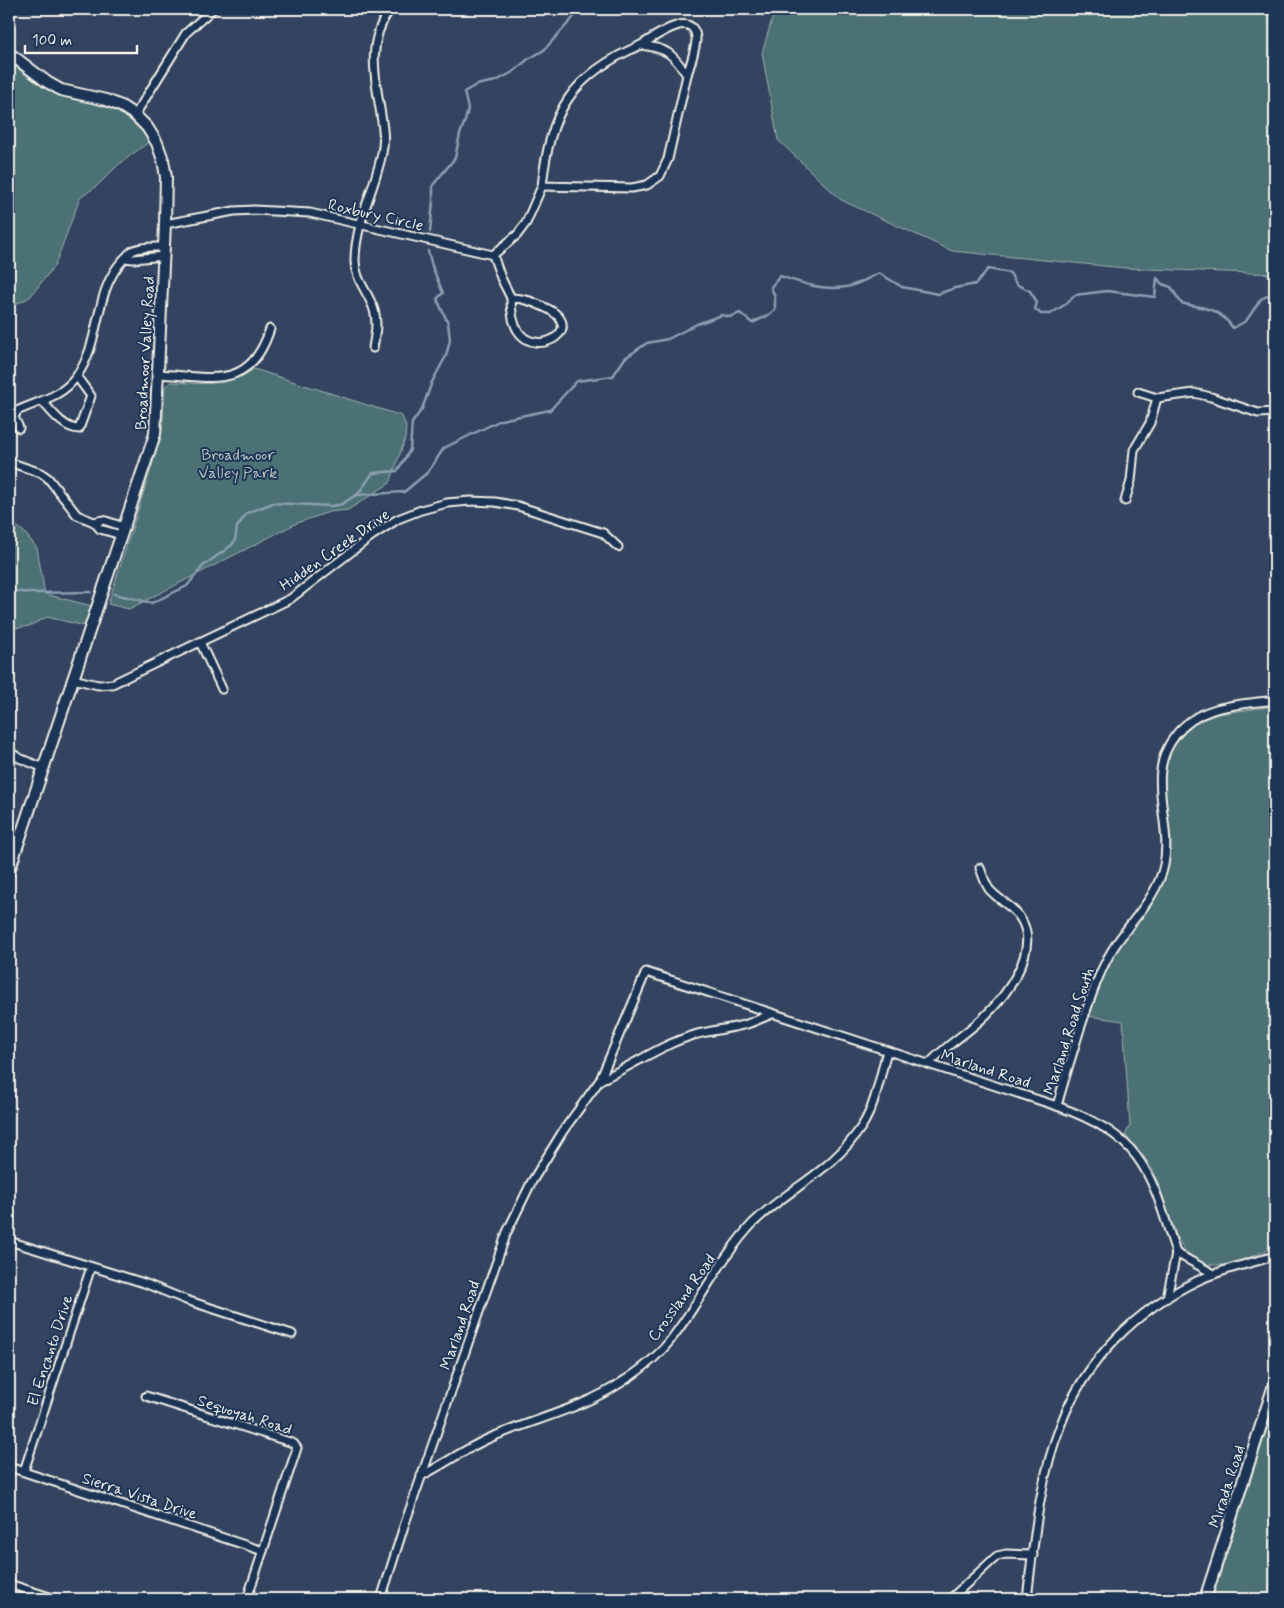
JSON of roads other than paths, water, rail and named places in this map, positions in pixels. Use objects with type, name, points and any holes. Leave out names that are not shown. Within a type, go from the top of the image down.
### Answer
[{"type":"street","points":[[135,116],[186,33],[213,9]]},
{"type":"street","points":[[373,348],[376,323],[374,311],[360,283],[355,260],[360,224],[382,154],[384,134],[373,57],[376,36],[390,9]]},
{"type":"street","points":[[511,298],[524,298],[553,311],[560,316],[563,326],[561,332],[554,339],[544,343],[534,342],[518,332],[511,313],[511,298],[501,278],[493,255],[517,235],[526,223],[542,186],[545,161],[554,124],[562,107],[590,74],[618,55],[681,24],[689,26],[694,30],[696,38],[668,159],[660,176],[647,185],[632,188],[542,186]]},
{"type":"street","points":[[641,45],[660,47],[677,60],[687,75]]},
{"type":"street","name":"Broadmoor Valley Road","points":[[9,53],[47,82],[61,90],[106,100],[121,106],[135,116],[147,127],[157,143],[166,177],[155,434],[9,872]]},
{"type":"street","name":"Roxbury Circle","points":[[165,224],[234,211],[254,210],[310,213],[493,255]]},
{"type":"street","points":[[19,428],[14,417],[17,411],[54,396],[65,389],[77,377],[87,357],[111,274],[125,258],[133,259],[164,252]]},
{"type":"street","points":[[159,374],[220,377],[232,375],[251,365],[260,354],[270,329]]},
{"type":"street","points":[[42,401],[71,428],[79,429],[91,396],[77,377]]},
{"type":"street","points":[[1138,392],[1156,398],[1194,393],[1258,413],[1275,412]]},
{"type":"street","points":[[1126,501],[1131,481],[1134,450],[1150,423],[1156,398]]},
{"type":"street","points":[[9,462],[41,473],[48,478],[77,515],[94,522],[100,528],[122,531]]},
{"type":"street","name":"Hidden Creek Drive","points":[[73,679],[98,685],[112,684],[290,599],[373,535],[398,519],[447,503],[470,501],[495,502],[518,506],[603,533],[618,547]]},
{"type":"street","points":[[200,642],[222,689]]},
{"type":"street","name":"Marland Road South","points":[[1057,1106],[1097,980],[1111,952],[1147,901],[1164,866],[1166,844],[1159,794],[1159,778],[1160,768],[1168,746],[1192,718],[1224,707],[1275,700]]},
{"type":"street","points":[[9,751],[19,758],[44,768]]},
{"type":"street","points":[[928,1064],[941,1051],[973,1027],[998,1002],[1023,960],[1027,940],[1023,922],[1018,914],[990,890],[980,868]]},
{"type":"street","name":"Marland Road","points":[[382,1599],[421,1476],[507,1232],[536,1174],[563,1131],[600,1080],[646,972],[1081,1114],[1108,1129],[1124,1141],[1143,1164],[1156,1192],[1176,1253]]},
{"type":"street","name":"Marland Road","points":[[600,1080],[622,1070],[652,1052],[687,1038],[747,1024],[772,1014]]},
{"type":"street","name":"Crossland Road","points":[[421,1476],[459,1453],[488,1439],[603,1394],[625,1381],[643,1366],[675,1335],[726,1257],[748,1229],[770,1209],[830,1164],[847,1146],[863,1125],[871,1108],[887,1051]]},
{"type":"street","points":[[9,1241],[144,1283],[186,1300],[292,1334]]},
{"type":"street","points":[[1167,1298],[1176,1253],[1214,1274]]},
{"type":"street","points":[[1026,1599],[1041,1495],[1049,1460],[1061,1423],[1075,1394],[1099,1358],[1136,1320],[1167,1298],[1214,1274],[1275,1256]]},
{"type":"street","name":"El Encanto Drive","points":[[24,1471],[91,1266]]},
{"type":"street","name":"Mirada Road","points":[[1205,1599],[1275,1382]]},
{"type":"street","name":"Sequoyah Road","points":[[146,1396],[294,1444],[297,1448],[248,1599]]},
{"type":"street","name":"Sierra Vista Drive","points":[[9,1467],[263,1551]]},
{"type":"street","points":[[950,1599],[997,1556],[1006,1554],[1033,1555]]},
{"type":"street","points":[[9,1584],[56,1599]]},
{"type":"waterway","points":[[430,232],[433,185],[455,158],[468,109],[464,92],[476,85],[496,81],[513,72],[527,60],[544,50],[581,9]]},
{"type":"waterway","points":[[357,495],[373,473],[397,471],[410,450],[412,423],[422,409],[432,382],[446,356],[450,340],[448,323],[437,299],[443,293],[428,251]]},
{"type":"waterway","points":[[114,594],[152,603],[187,586],[203,566],[232,545],[235,540],[237,527],[247,513],[273,503],[332,506],[342,504],[356,495],[404,492],[428,472],[444,448],[501,420],[550,410],[577,381],[613,376],[625,358],[647,343],[668,339],[697,324],[722,315],[730,317],[740,313],[752,323],[767,316],[775,310],[775,297],[771,287],[780,276],[812,286],[837,288],[854,285],[879,273],[902,287],[938,294],[976,284],[988,269],[1010,273],[1016,284],[1030,291],[1037,302],[1035,309],[1041,314],[1050,314],[1066,304],[1075,295],[1107,291],[1155,297],[1157,278],[1162,284],[1171,287],[1181,303],[1216,312],[1233,328],[1246,321],[1261,299],[1269,295],[1275,298]]},
{"type":"waterway","points":[[9,591],[34,593],[91,592]]},
{"type":"park label","name":"Broadmoor Valley Park","points":[[238,463]]}]
